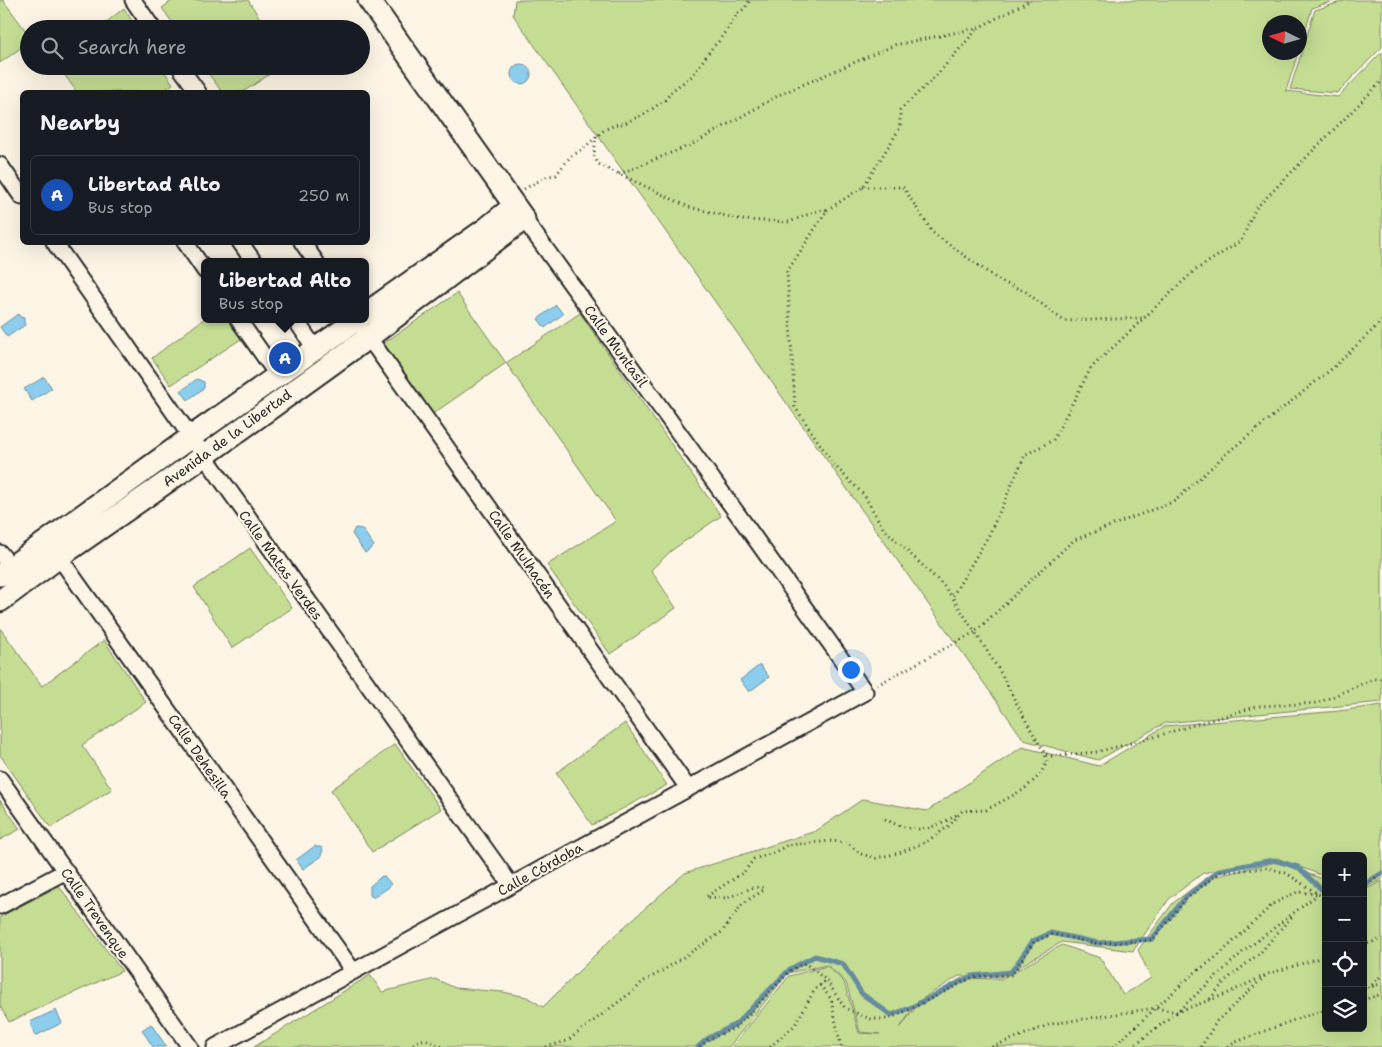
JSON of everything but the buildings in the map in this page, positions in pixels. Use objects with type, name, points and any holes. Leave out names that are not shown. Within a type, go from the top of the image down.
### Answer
[{"type":"street","points":[[133,0],[147,20]]},
{"type":"street","name":"Calle Muntasil","points":[[369,0],[516,208],[865,692]]},
{"type":"street","points":[[186,75],[197,90]]},
{"type":"street","points":[[0,165],[20,194]]},
{"type":"street","name":"Avenida de la Libertad","points":[[369,311],[516,208]]},
{"type":"street","name":"Avenida de la Libertad","points":[[4,565],[53,549],[204,456],[369,337],[516,208]]},
{"type":"street","name":"Calle Matas Verdes","points":[[56,245],[190,437],[510,885]]},
{"type":"street","points":[[188,245],[201,265]]},
{"type":"street","points":[[242,245],[251,258]]},
{"type":"street","points":[[304,245],[313,258]]},
{"type":"street","points":[[241,323],[278,376]]},
{"type":"street","points":[[297,323],[316,350]]},
{"type":"street","name":"Avenida de la Libertad","points":[[0,601],[39,572],[53,549],[190,437],[352,323]]},
{"type":"street","name":"Calle Mulhacén","points":[[362,323],[369,337],[688,788]]},
{"type":"street","name":"Calle Dehesilla","points":[[53,549],[353,972]]},
{"type":"street","points":[[4,565],[39,572]]},
{"type":"street","name":"Calle Córdoba","points":[[215,1047],[865,692]]},
{"type":"street","name":"Calle Trevenque","points":[[0,779],[190,1047]]},
{"type":"street","points":[[0,906],[66,871]]},
{"type":"path","points":[[516,208],[541,179],[556,175],[570,157],[583,149],[604,130],[646,113],[665,100],[673,90],[692,76],[737,14],[745,8],[750,0]]},
{"type":"path","points":[[619,174],[693,144],[780,94],[895,45],[978,28],[1031,0]]},
{"type":"path","points":[[885,819],[897,826],[911,830],[933,827],[962,811],[986,810],[1023,790],[1039,776],[1046,762],[1045,754],[1001,673],[952,597],[943,585],[883,528],[864,495],[834,465],[795,407],[787,272],[827,210],[863,187],[900,128],[900,110],[935,77],[978,28]]},
{"type":"path","points":[[952,597],[989,535],[1025,455],[1053,440],[1091,368],[1194,271],[1241,241],[1256,208],[1382,81]]},
{"type":"path","points":[[596,136],[594,155],[598,164],[689,207],[743,220],[789,222],[822,209],[827,210]]},
{"type":"path","points":[[863,187],[903,188],[933,233],[1000,281],[1026,292],[1064,321],[1143,318]]},
{"type":"path","points":[[865,692],[975,632],[1074,540],[1176,501],[1227,453],[1334,367],[1382,320]]},
{"type":"path","points":[[1045,754],[1052,756],[1096,752],[1258,706],[1318,703],[1372,679],[1382,679]]},
{"type":"path","points":[[546,1047],[567,1040],[637,988],[642,982],[722,932],[743,903],[764,890],[754,886],[727,898],[706,896],[744,872],[754,859],[773,853],[788,845],[832,842],[848,843],[861,854],[876,858],[899,854],[926,842],[949,826],[962,811]]},
{"type":"path","points":[[700,1047],[708,1040],[737,1027],[791,970],[805,963],[826,980],[845,1008],[870,1018],[888,1019],[973,977],[1012,975],[1034,942],[1052,934],[1099,944],[1153,940],[1186,898],[1220,872],[1269,868],[1286,873],[1322,896]]},
{"type":"path","points":[[1367,885],[1382,874]]},
{"type":"path","points":[[1114,1047],[1154,1008],[1193,974],[1218,956],[1273,904],[1297,892],[1318,894]]},
{"type":"path","points":[[1132,1047],[1177,1012],[1244,951],[1318,894]]},
{"type":"path","points":[[1209,1000],[1226,980],[1260,953],[1298,909]]},
{"type":"path","points":[[1367,944],[1382,939]]},
{"type":"path","points":[[992,1047],[1051,1024],[1154,1008],[1177,1012],[1224,995],[1268,974],[1322,957]]},
{"type":"path","points":[[1201,1047],[1217,1021],[1268,974]]},
{"type":"path","points":[[1369,988],[1382,975]]},
{"type":"path","points":[[770,1047],[795,1025],[815,990],[826,980]]},
{"type":"path","points":[[1369,988],[1382,983]]},
{"type":"path","points":[[820,985],[831,999],[841,1047]]},
{"type":"path","points":[[1367,999],[1382,994]]},
{"type":"path","points":[[1228,1047],[1236,1042],[1322,1011]]},
{"type":"path","points":[[409,1047],[417,1041],[429,1040],[443,1047]]},
{"type":"green space","points":[[0,0],[3,0],[20,23],[20,49],[0,63]]},
{"type":"green space","points":[[173,0],[248,0],[261,20],[171,20],[162,8]]},
{"type":"green space","points":[[515,0],[1336,0],[1312,8],[1307,25],[1307,15],[1262,15],[1262,60],[1296,60],[1286,91],[1338,97],[1382,52],[1382,702],[1165,723],[1098,760],[1024,740],[513,15]]},
{"type":"green space","points":[[1347,0],[1382,0],[1382,47],[1337,93],[1290,89],[1299,60],[1307,60],[1307,35],[1315,10]]},
{"type":"green space","points":[[124,8],[131,20],[109,20]]},
{"type":"green space","points":[[65,75],[167,75],[173,84],[165,90],[76,90]]},
{"type":"green space","points":[[210,75],[268,75],[246,90],[221,90]]},
{"type":"green space","points":[[457,293],[506,363],[431,415],[381,345]]},
{"type":"green space","points":[[580,313],[721,516],[672,550],[651,570],[676,608],[610,654],[547,565],[616,521],[506,363]]},
{"type":"green space","points":[[201,321],[201,323],[235,323],[244,337],[171,385],[152,358]]},
{"type":"green space","points":[[250,548],[292,608],[232,648],[194,587]]},
{"type":"green space","points":[[0,628],[42,686],[104,640],[146,702],[82,745],[112,789],[51,828],[0,755]]},
{"type":"green space","points":[[1382,705],[1382,879],[1367,887],[1367,852],[1322,852],[1322,875],[1277,858],[1203,873],[1169,899],[1133,951],[1062,942],[1001,977],[959,976],[917,1002],[900,1028],[919,1003],[962,978],[1001,979],[1062,945],[1100,958],[1123,995],[1151,978],[1138,950],[1173,903],[1205,879],[1276,862],[1322,879],[1322,1032],[1367,1032],[1367,889],[1382,881],[1382,1047],[732,1047],[789,976],[827,966],[844,982],[859,1033],[880,1034],[860,1032],[846,982],[827,965],[788,973],[729,1047],[254,1047],[370,975],[382,992],[435,979],[455,988],[503,992],[527,997],[543,1007],[614,936],[685,873],[816,831],[863,799],[927,811],[1022,747],[1099,766],[1165,726],[1339,711]]},
{"type":"green space","points":[[625,723],[667,785],[592,825],[556,773]]},
{"type":"green space","points":[[395,744],[441,809],[372,852],[331,790]]},
{"type":"green space","points":[[0,800],[20,829],[0,840]]},
{"type":"green space","points":[[59,886],[122,971],[9,1022],[0,1006],[0,917]]},
{"type":"water","points":[[521,64],[528,67],[531,74],[528,81],[521,84],[514,81],[511,74],[514,67]]},
{"type":"water","points":[[556,305],[563,314],[545,328],[538,319]]},
{"type":"water","points":[[18,314],[24,318],[25,325],[7,337],[0,327]]},
{"type":"water","points":[[44,377],[52,388],[32,401],[24,389]]},
{"type":"water","points":[[197,379],[204,382],[204,388],[188,400],[181,391]]},
{"type":"water","points":[[355,528],[362,529],[374,546],[365,553],[352,534]]},
{"type":"water","points":[[760,665],[769,677],[749,692],[740,680]]},
{"type":"water","points":[[315,846],[322,848],[322,856],[303,869],[296,860]]},
{"type":"water","points":[[382,876],[391,884],[388,888],[372,897],[370,895],[370,886]]},
{"type":"water","points":[[56,1010],[62,1023],[35,1036],[30,1022]]},
{"type":"water","points":[[151,1024],[166,1046],[153,1047],[142,1030]]},
{"type":"waterway","points":[[698,1047],[707,1039],[736,1024],[790,969],[815,956],[843,964],[862,994],[891,1015],[910,1008],[972,976],[1011,972],[1033,941],[1051,933],[1098,943],[1152,939],[1185,898],[1220,870],[1273,860],[1298,867],[1322,889]]},
{"type":"waterway","points":[[1367,882],[1382,873]]},
{"type":"place","name":"Libertad Alto","points":[[285,358]]}]
